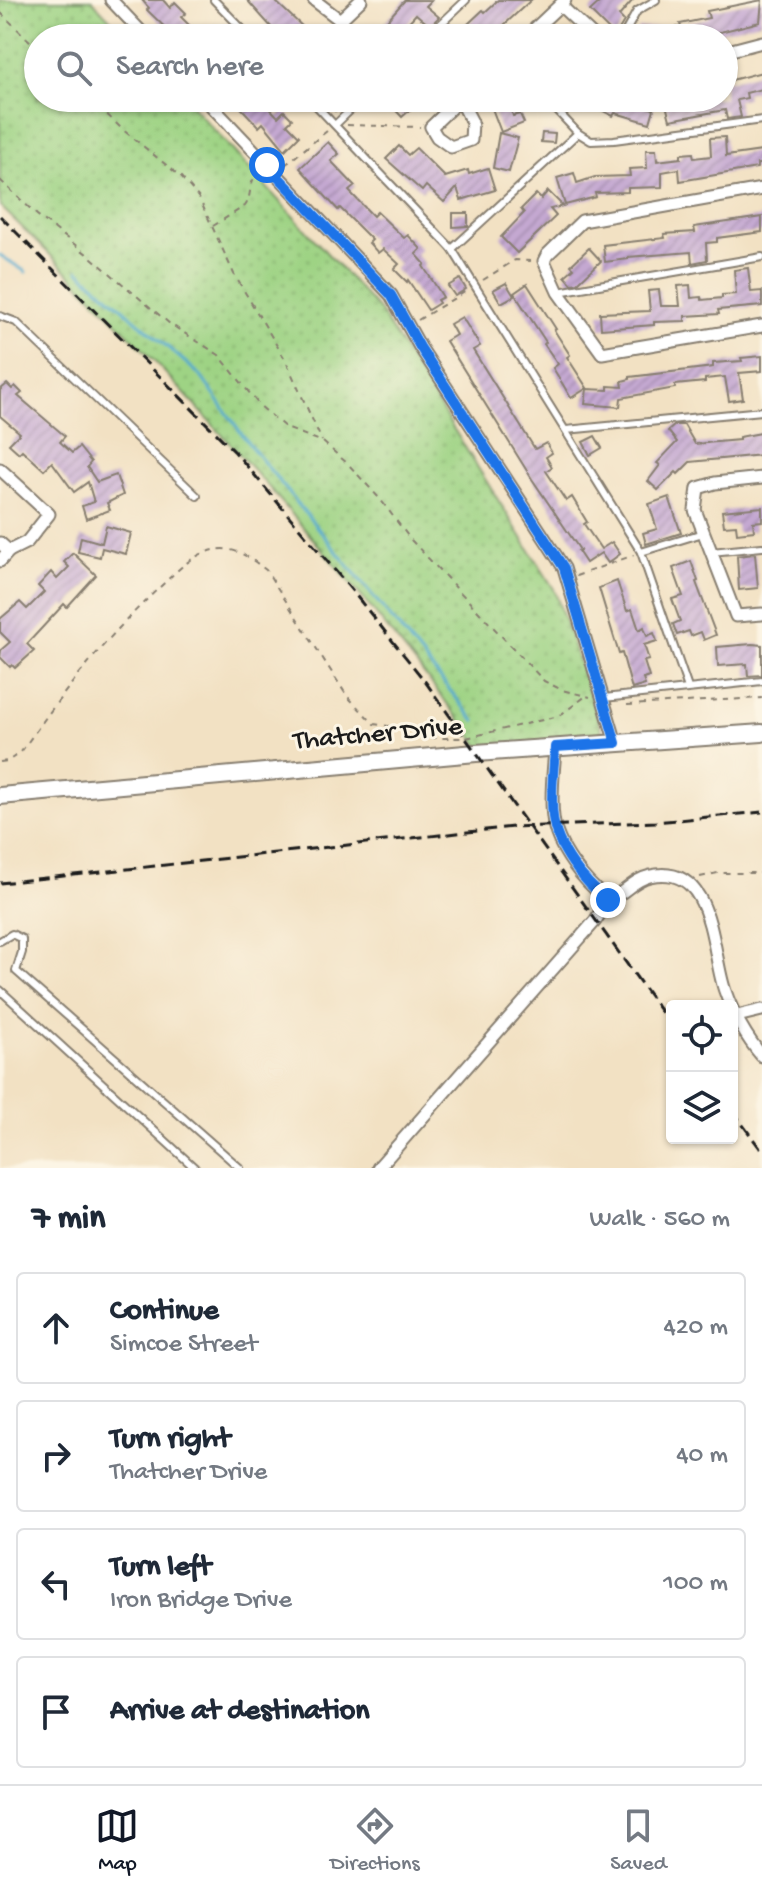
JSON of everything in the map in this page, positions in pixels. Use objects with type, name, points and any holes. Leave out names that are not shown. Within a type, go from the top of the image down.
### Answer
[{"type":"main road","name":"Thatcher Drive","points":[[0,796],[555,747],[762,733]]},
{"type":"street","points":[[111,0],[134,24]]},
{"type":"street","points":[[314,0],[340,20],[361,0]]},
{"type":"street","points":[[539,24],[562,2],[582,24]]},
{"type":"street","points":[[738,48],[762,42]]},
{"type":"street","points":[[217,112],[391,295],[420,347],[564,568],[616,743]]},
{"type":"street","points":[[446,112],[431,127],[437,137],[451,147],[471,140],[472,122],[467,112]]},
{"type":"street","points":[[762,189],[582,221],[544,261],[558,292],[602,353],[762,326]]},
{"type":"street","points":[[0,469],[49,514],[27,542],[5,547],[0,561]]},
{"type":"street","points":[[762,478],[698,488],[695,510],[736,616],[762,614]]},
{"type":"street","points":[[555,747],[553,818],[561,844],[596,891],[608,900]]},
{"type":"street","points":[[378,1168],[595,921],[608,900],[619,896],[632,883],[651,876],[670,875],[700,897],[708,914],[729,1000]]},
{"type":"street","points":[[738,1016],[762,1010]]},
{"type":"street","points":[[738,1018],[762,1056]]},
{"type":"lane","points":[[214,0],[237,24]]},
{"type":"lane","points":[[441,24],[466,0]]},
{"type":"lane","points":[[630,24],[637,11],[656,0]]},
{"type":"lane","points":[[322,112],[452,249],[641,552],[688,688]]},
{"type":"lane","points":[[335,125],[348,112]]},
{"type":"lane","points":[[558,112],[578,133],[591,141],[762,120]]},
{"type":"lane","points":[[452,249],[578,133]]},
{"type":"lane","points":[[558,292],[762,257]]},
{"type":"lane","points":[[0,316],[16,322],[197,496]]},
{"type":"lane","points":[[566,430],[762,411]]},
{"type":"lane","points":[[641,552],[704,533]]},
{"type":"lane","points":[[711,552],[762,547]]},
{"type":"lane","points":[[605,701],[688,688],[762,681]]},
{"type":"lane","points":[[0,941],[12,934],[22,939],[16,971],[240,1168]]},
{"type":"lane","points":[[0,990],[195,1168]]},
{"type":"path","points":[[0,12],[24,35]]},
{"type":"path","points":[[104,112],[181,177],[199,198],[234,274],[285,359],[323,442]]},
{"type":"path","points":[[335,112],[335,125]]},
{"type":"path","points":[[274,173],[335,125],[431,127]]},
{"type":"path","points":[[212,227],[245,206],[251,181],[256,176]]},
{"type":"path","points":[[0,180],[37,215],[170,324],[219,355],[260,406],[286,428],[323,442],[359,475],[419,550],[544,681],[562,690],[636,706],[762,698]]},
{"type":"path","points":[[0,762],[8,761],[21,752],[80,671],[130,615],[192,558],[211,550],[229,549],[246,555],[266,570],[347,696],[374,724],[409,729],[425,738],[466,738],[559,716],[587,695]]},
{"type":"path","points":[[568,580],[641,552]]},
{"type":"path","points":[[689,886],[699,878],[718,873],[762,873]]},
{"type":"green space","points":[[0,0],[92,0],[115,24],[24,24],[24,112],[198,112],[379,310],[554,589],[603,734],[596,740],[480,746],[368,605],[251,467],[128,334],[0,206]]},
{"type":"building","points":[[142,0],[163,0],[170,8],[175,2],[186,13],[181,17],[188,24],[162,24],[147,10],[149,8]]},
{"type":"building","points":[[247,0],[274,0],[300,24],[268,24]]},
{"type":"building","points":[[405,0],[432,0],[426,6],[439,17],[432,24],[416,14],[407,24],[384,24]]},
{"type":"building","points":[[498,0],[531,0],[505,24],[468,24],[483,10],[485,12]]},
{"type":"building","points":[[602,0],[633,0],[619,16],[624,21],[622,24],[603,24],[590,11]]},
{"type":"building","points":[[762,0],[760,22],[738,28],[738,24],[680,24],[709,18],[707,11]]},
{"type":"building","points":[[762,72],[762,89],[746,93],[747,98],[738,100],[738,78]]},
{"type":"building","points":[[738,104],[741,117],[727,119],[725,112],[738,112]]},
{"type":"building","points":[[245,112],[273,112],[278,117],[285,112],[292,119],[287,124],[299,136],[285,150],[263,123],[259,127]]},
{"type":"building","points":[[493,112],[512,112],[513,116],[520,114],[524,123],[501,132]]},
{"type":"building","points":[[605,112],[653,112],[650,123],[615,113],[613,116]]},
{"type":"building","points":[[668,112],[714,112],[670,120]]},
{"type":"building","points":[[499,133],[518,138],[509,172],[493,168]]},
{"type":"building","points":[[542,133],[555,134],[554,143],[541,142]]},
{"type":"building","points":[[725,137],[726,156],[762,151],[762,164],[757,164],[757,168],[680,181],[679,169],[662,172],[662,187],[595,193],[596,197],[565,205],[557,178],[574,173],[577,183],[595,177],[630,176],[629,169],[647,168],[646,150],[656,150],[657,161],[681,158],[681,154],[693,153],[694,158],[711,156],[710,138]]},
{"type":"building","points":[[328,142],[339,154],[331,161],[355,186],[349,191],[373,216],[377,212],[404,238],[408,235],[421,249],[416,254],[443,297],[437,300],[439,303],[428,310],[408,280],[394,269],[399,264],[383,249],[378,253],[369,243],[372,240],[340,208],[338,210],[300,168]]},
{"type":"building","points":[[399,146],[408,155],[416,148],[445,177],[488,168],[495,190],[461,200],[457,188],[444,202],[426,186],[422,191],[386,159]]},
{"type":"building","points":[[548,191],[563,206],[550,209],[556,216],[517,253],[501,237],[524,213],[521,209],[536,194],[541,199]]},
{"type":"building","points":[[453,213],[468,213],[468,226],[453,227]]},
{"type":"building","points":[[762,217],[762,232],[717,238],[717,242],[706,243],[707,260],[692,263],[691,252],[605,262],[603,245],[665,238],[664,234],[695,232],[694,227]]},
{"type":"building","points":[[589,248],[601,261],[578,283],[572,284],[565,276],[574,268],[571,265]]},
{"type":"building","points":[[748,268],[751,292],[762,291],[762,306],[685,316],[685,321],[601,329],[600,313],[650,311],[648,291],[659,290],[661,306],[680,306],[678,286],[690,285],[691,298],[701,297],[702,300],[736,294],[734,270]]},
{"type":"building","points":[[460,279],[466,289],[455,296],[448,286]]},
{"type":"building","points":[[506,283],[514,296],[501,303],[493,290]]},
{"type":"building","points":[[527,284],[556,329],[570,355],[567,357],[587,388],[571,398],[553,368],[558,364],[514,293]]},
{"type":"building","points":[[462,317],[480,346],[473,350],[535,449],[546,443],[552,453],[546,457],[552,467],[546,471],[566,501],[572,497],[587,522],[584,524],[601,549],[612,542],[620,554],[608,563],[601,553],[586,563],[446,341],[456,335],[450,324]]},
{"type":"building","points":[[762,356],[762,371],[739,373],[743,399],[729,401],[725,377],[621,398],[620,407],[585,404],[587,389],[623,387],[622,381],[630,377],[713,367],[713,363]]},
{"type":"building","points":[[7,384],[12,389],[15,386],[22,393],[18,396],[65,436],[60,442],[72,453],[79,447],[91,462],[87,467],[97,482],[116,475],[123,495],[107,503],[110,510],[86,519],[82,506],[94,502],[88,482],[74,492],[52,462],[44,470],[22,450],[19,453],[9,444],[20,433],[0,416],[0,390]]},
{"type":"building","points":[[675,425],[684,425],[695,444],[739,440],[739,437],[761,433],[762,455],[690,462],[658,490],[648,481],[660,465],[657,463],[677,442],[668,431]]},
{"type":"building","points":[[595,436],[602,448],[590,455],[583,442]]},
{"type":"building","points":[[669,497],[681,533],[646,544],[643,533],[657,529],[649,504]]},
{"type":"building","points":[[762,507],[762,521],[753,522],[754,531],[737,533],[736,525],[724,526],[722,511]]},
{"type":"building","points":[[106,526],[131,533],[126,554],[102,548],[100,557],[78,552],[81,537],[102,543]]},
{"type":"building","points":[[73,553],[96,575],[27,644],[34,651],[15,668],[10,667],[0,657],[1,650],[10,642],[0,632],[0,619],[20,602],[27,609],[44,592],[38,586],[51,572],[57,579],[69,567],[64,562]]},
{"type":"building","points":[[755,554],[758,588],[739,590],[737,556]]},
{"type":"building","points":[[691,561],[716,635],[704,640],[701,632],[691,636],[689,631],[677,635],[673,624],[680,621],[672,599],[683,596],[673,568]]},
{"type":"building","points":[[617,581],[627,611],[632,609],[639,630],[644,627],[647,636],[654,633],[657,641],[644,645],[649,660],[644,661],[649,677],[643,679],[645,685],[632,689],[599,588]]},
{"type":"building","points":[[762,645],[762,675],[748,676],[747,664],[718,666],[717,647]]},
{"type":"waterway","points":[[0,255],[26,272]]},
{"type":"waterway","points":[[78,270],[200,375],[249,444],[475,721]]},
{"type":"railway","points":[[0,216],[235,452],[349,587],[424,680],[666,1019]]},
{"type":"railway","points":[[0,883],[513,827],[656,822],[762,812]]},
{"type":"railway","points":[[738,1118],[762,1151]]},
{"type":"route","points":[[267,165],[391,295],[420,347],[564,568],[616,743],[555,747],[553,818],[561,844],[596,891],[608,900]]}]
